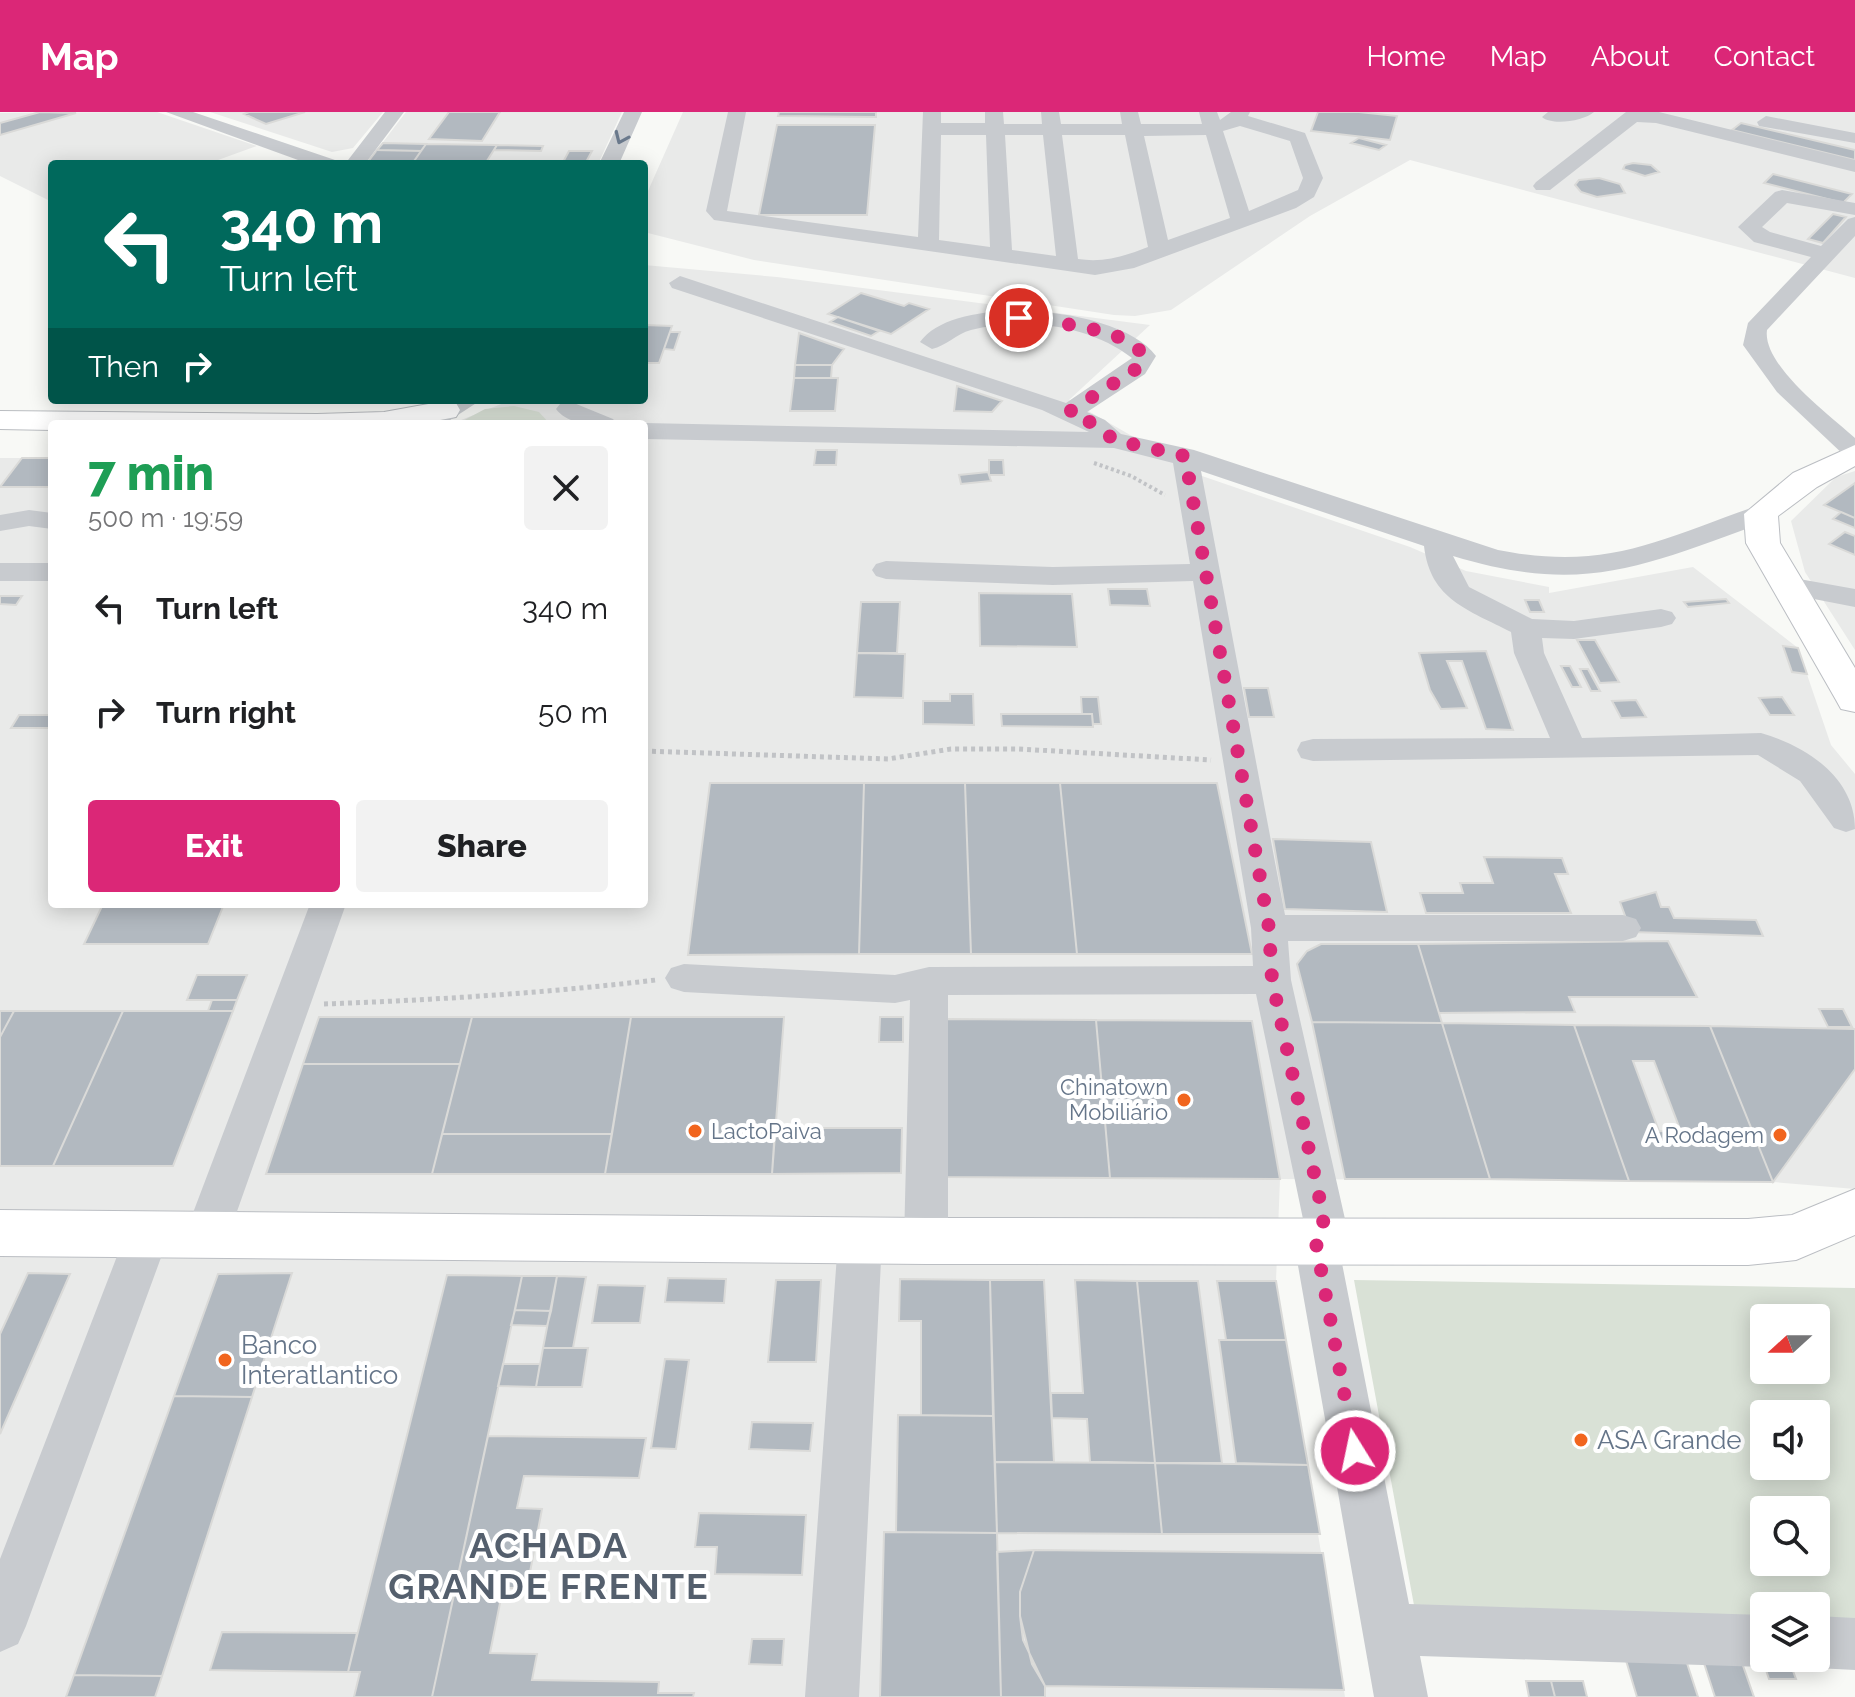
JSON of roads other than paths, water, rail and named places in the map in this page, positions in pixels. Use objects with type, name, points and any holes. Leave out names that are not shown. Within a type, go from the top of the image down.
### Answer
[{"type":"main road","points":[[389,420],[451,408]]},
{"type":"main road","points":[[0,420],[48,420]]},
{"type":"main road","points":[[0,433],[48,434]]},
{"type":"main road","points":[[1850,459],[1800,483],[1761,514],[1763,543],[1855,700]]},
{"type":"main road","points":[[0,1233],[860,1241],[1748,1242],[1796,1237],[1855,1211]]},
{"type":"street","points":[[175,112],[316,160]]},
{"type":"street","points":[[358,160],[395,112]]},
{"type":"street","points":[[611,160],[633,112]]},
{"type":"street","points":[[633,160],[653,112]]},
{"type":"street","points":[[737,112],[716,211],[721,216],[928,245],[1068,264],[1105,268],[1160,251],[1297,200],[1311,188],[1313,178],[1298,137],[1239,116],[1211,120],[932,120],[928,245]]},
{"type":"street","points":[[1551,117],[1585,112]]},
{"type":"street","points":[[1670,112],[1715,123],[1751,119],[1854,137]]},
{"type":"street","points":[[1543,186],[1633,116],[1656,117],[1855,166]]},
{"type":"street","points":[[1211,120],[1242,222]]},
{"type":"street","points":[[995,121],[1001,255]]},
{"type":"street","points":[[1051,121],[1068,264]]},
{"type":"street","points":[[1131,121],[1160,251]]},
{"type":"street","points":[[1747,160],[1855,176]]},
{"type":"street","points":[[1826,254],[1762,237],[1749,227],[1782,196],[1855,209]]},
{"type":"street","points":[[1850,459],[1774,371],[1756,347],[1754,337],[1756,328],[1855,223]]},
{"type":"street","points":[[680,283],[1069,412],[1096,425],[1114,440]]},
{"type":"street","points":[[932,342],[961,324],[990,318],[1019,318],[1090,327],[1118,338],[1144,356],[1144,361],[1136,369],[1069,412]]},
{"type":"street","points":[[563,407],[594,420]]},
{"type":"street","points":[[648,431],[1114,440],[1185,456],[1437,541],[1497,558],[1577,568],[1637,556],[1761,514]]},
{"type":"street","points":[[1185,456],[1269,928],[1272,980],[1324,1219],[1316,1243],[1401,1697]]},
{"type":"street","points":[[0,523],[29,518],[48,520]]},
{"type":"street","points":[[1437,541],[1440,563],[1458,593],[1526,628],[1574,630],[1661,618]]},
{"type":"street","points":[[886,570],[1053,576],[1207,572]]},
{"type":"street","points":[[0,572],[48,572]]},
{"type":"street","points":[[1788,586],[1855,598]]},
{"type":"street","points":[[1526,628],[1529,653],[1571,749]]},
{"type":"street","points":[[1313,750],[1571,749],[1761,744],[1789,755],[1814,774],[1846,820]]},
{"type":"street","points":[[207,1234],[327,908]]},
{"type":"street","points":[[1269,928],[1623,928]]},
{"type":"street","points":[[684,978],[895,989],[929,981],[1272,980]]},
{"type":"street","points":[[926,1241],[929,981]]},
{"type":"street","points":[[0,1626],[148,1233]]},
{"type":"street","points":[[832,1697],[860,1241]]},
{"type":"street","points":[[1388,1629],[1750,1641]]},
{"type":"street","points":[[1830,1643],[1855,1644]]},
{"type":"place","name":"Chinatown Mobiliário","points":[[1184,1100]]},
{"type":"place","name":"LactoPaiva","points":[[695,1131]]},
{"type":"place","name":"A Rodagem","points":[[1780,1135]]},
{"type":"place","name":"Banco Interatlantico","points":[[225,1360]]},
{"type":"place","name":"ASA Grande","points":[[1581,1440]]},
{"type":"district","name":"ACHADA GRANDE FRENTE","points":[[549,1566]]}]
